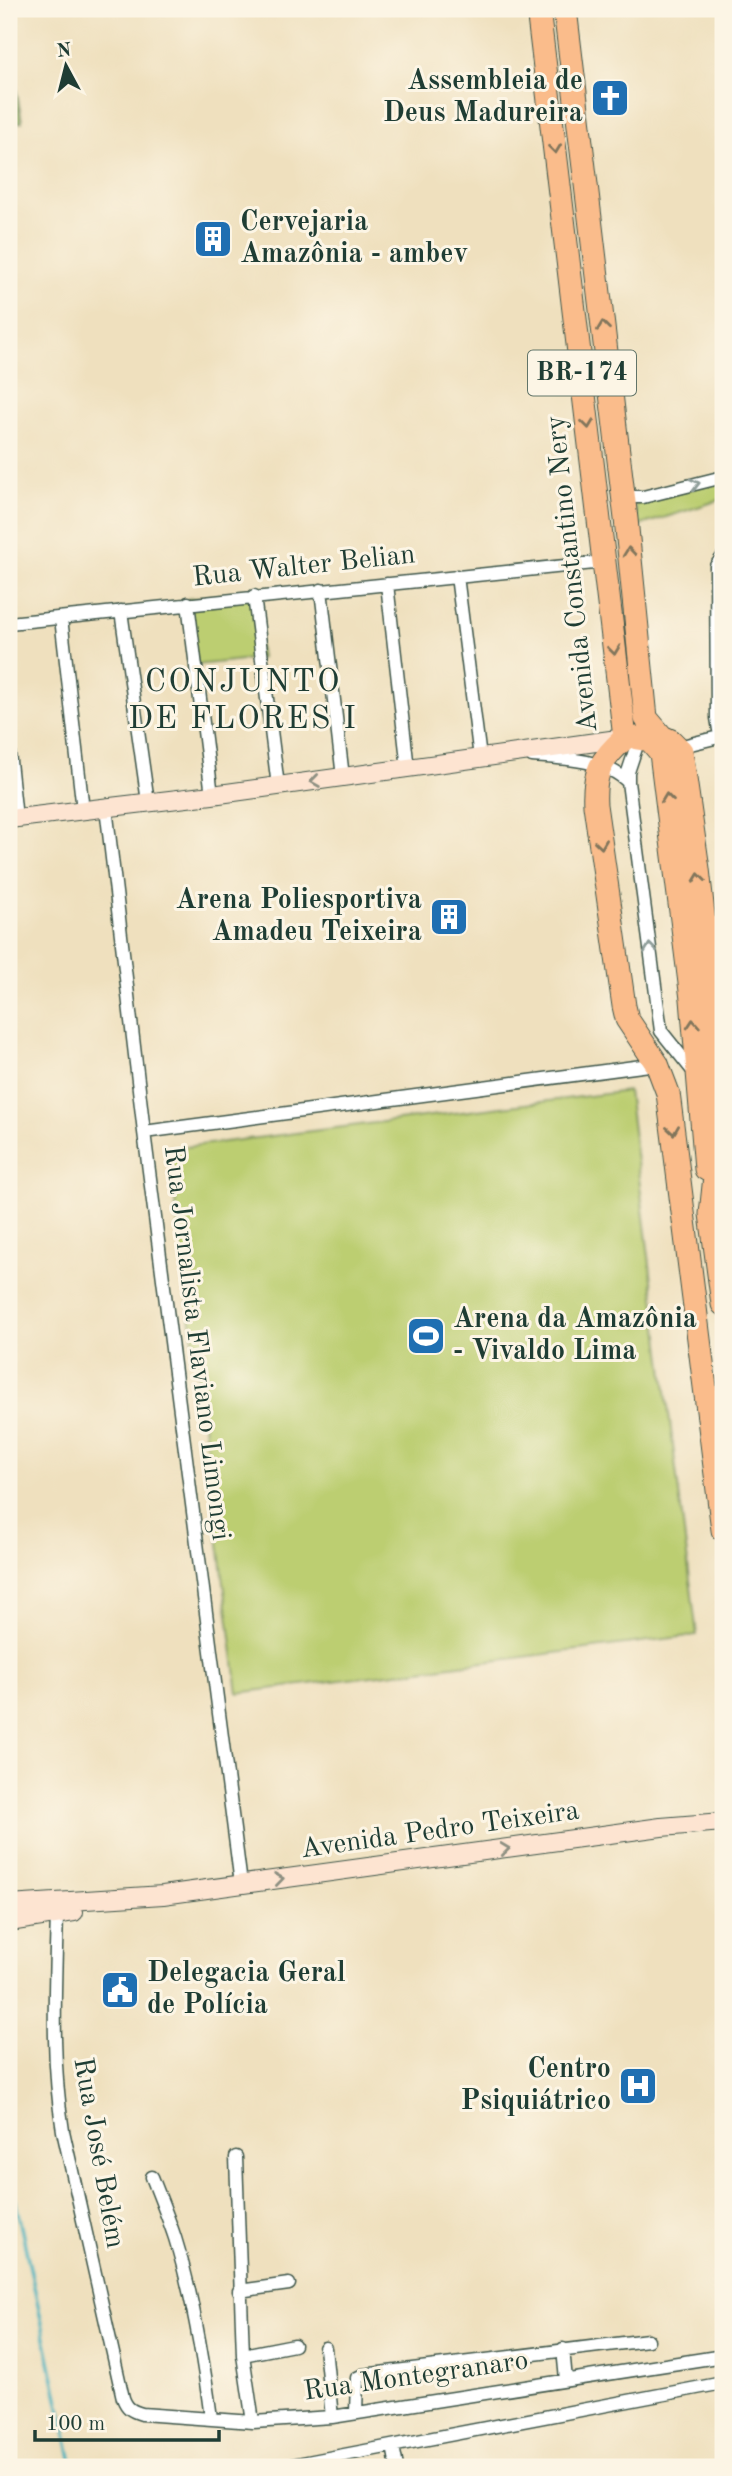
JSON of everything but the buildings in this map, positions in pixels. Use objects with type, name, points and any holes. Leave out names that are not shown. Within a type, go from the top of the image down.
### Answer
[{"type":"highway","name":"Avenida Constantino Nery","points":[[538,9],[604,562],[637,731]]},
{"type":"highway","name":"Avenida Constantino Nery","points":[[565,9],[622,489],[637,731]]},
{"type":"highway","name":"Avenida Constantino Nery","points":[[637,731],[611,751],[601,766],[594,786],[595,805],[627,1019],[657,1064],[668,1093],[723,1530]]},
{"type":"highway","points":[[637,731],[662,737],[681,751],[698,869],[722,1086],[711,1213]]},
{"type":"highway","points":[[637,731],[650,740],[661,753],[692,999],[697,1076],[723,1304]]},
{"type":"street","points":[[622,489],[630,498],[643,497],[723,477]]},
{"type":"street","points":[[678,747],[722,736],[720,618],[716,566],[723,556]]},
{"type":"street","name":"Rua Walter Belian","points":[[9,623],[604,562]]},
{"type":"street","points":[[457,576],[480,758]]},
{"type":"street","points":[[387,584],[408,769]]},
{"type":"street","points":[[321,590],[343,777]]},
{"type":"street","points":[[254,596],[278,786]]},
{"type":"street","points":[[188,603],[212,795]]},
{"type":"street","points":[[121,611],[148,802]]},
{"type":"street","points":[[61,618],[83,810]]},
{"type":"street","points":[[9,752],[13,818],[408,769],[637,731],[628,782],[661,1031],[697,1076]]},
{"type":"street","points":[[505,755],[567,759],[601,766],[616,772],[628,782]]},
{"type":"street","name":"Rua Jornalista Flaviano Limongi","points":[[106,807],[144,1132],[241,1884]]},
{"type":"street","points":[[144,1132],[657,1064]]},
{"type":"street","name":"Avenida Pedro Teixeira","points":[[9,1905],[163,1895],[661,1827],[723,1822]]},
{"type":"street","name":"Avenida Pedro Teixeira","points":[[9,1922],[151,1901],[163,1895]]},
{"type":"street","name":"Rua José Belém","points":[[57,1915],[53,2040],[57,2096],[123,2398]]},
{"type":"street","points":[[236,2157],[243,2355],[253,2422]]},
{"type":"street","points":[[152,2177],[174,2235],[184,2272],[201,2347],[211,2418]]},
{"type":"street","points":[[239,2291],[289,2284]]},
{"type":"street","points":[[356,2413],[357,2378],[363,2375],[648,2340]]},
{"type":"street","points":[[243,2355],[294,2345]]},
{"type":"street","points":[[326,2348],[332,2417]]},
{"type":"street","points":[[563,2349],[566,2380]]},
{"type":"street","name":"Rua Montegranaro","points":[[123,2398],[126,2407],[142,2414],[253,2422],[332,2417],[723,2356]]},
{"type":"street","points":[[281,2467],[723,2383]]},
{"type":"street","points":[[393,2446],[397,2467]]},
{"type":"green space","points":[[9,50],[22,122],[9,124]]},
{"type":"green space","points":[[723,480],[723,499],[638,526],[635,503]]},
{"type":"green space","points":[[251,592],[261,658],[196,665],[187,599]]},
{"type":"green space","name":"Arena da Amazônia - Vivaldo Lima","points":[[628,1091],[697,1635],[238,1693],[169,1149]]},
{"type":"waterway","points":[[9,2187],[15,2199],[73,2467]]},
{"type":"place","name":"Assembleia de Deus Madureira","points":[[610,98]]},
{"type":"place","name":"Cervejaria Amazônia - ambev","points":[[213,239]]},
{"type":"place","name":"Arena Poliesportiva Amadeu Teixeira","points":[[449,917]]},
{"type":"place","name":"Arena da Amazônia - Vivaldo Lima","points":[[426,1336]]},
{"type":"place","name":"Delegacia Geral de Polícia","points":[[120,1990]]},
{"type":"place","name":"Centro Psiquiátrico","points":[[638,2086]]},
{"type":"district","name":"CONJUNTO DE FLORES I","points":[[243,702]]}]
